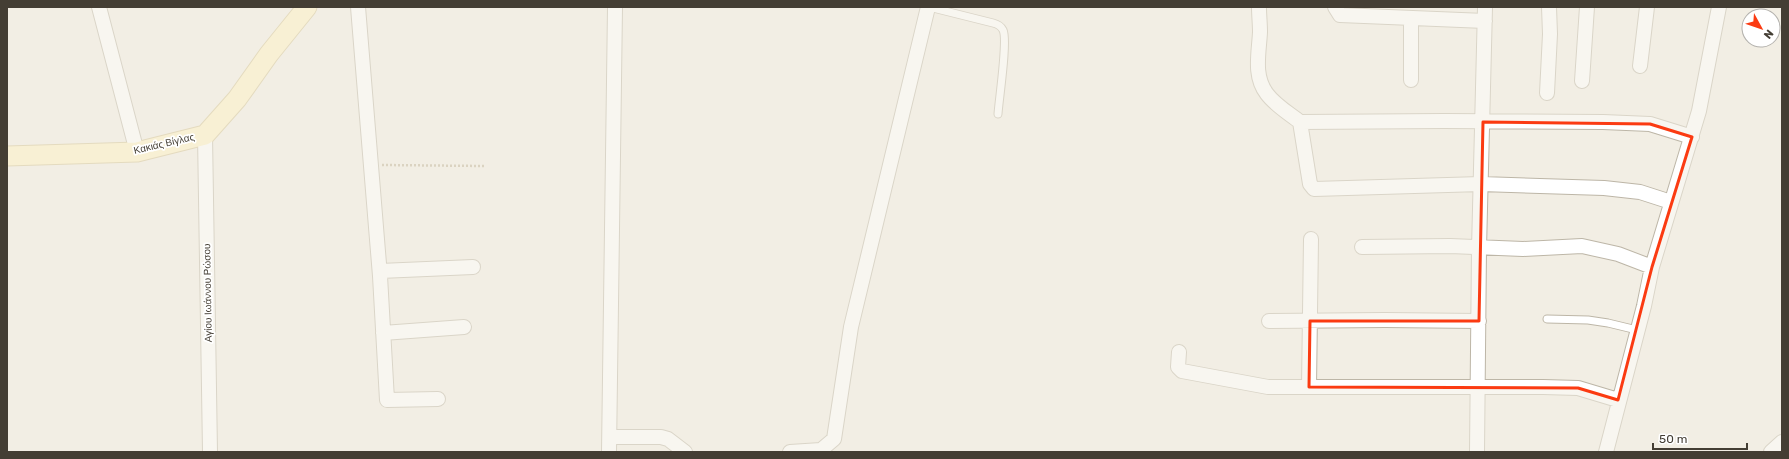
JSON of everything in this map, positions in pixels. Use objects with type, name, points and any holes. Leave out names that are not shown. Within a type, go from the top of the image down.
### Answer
[{"type":"street","points":[[99,7],[137,152]]},
{"type":"street","name":"Κακιάς Βίγλας","points":[[7,156],[137,152],[205,135],[237,99],[269,54],[307,7]]},
{"type":"street","points":[[358,7],[380,271],[387,400],[438,399]]},
{"type":"street","points":[[609,452],[615,7]]},
{"type":"street","points":[[790,452],[821,450],[834,439],[851,326],[928,7]]},
{"type":"street","points":[[1259,7],[1260,31],[1258,64],[1261,84],[1268,96],[1300,122],[1603,122],[1650,124],[1692,137]]},
{"type":"street","points":[[1335,7],[1340,14],[1485,21]]},
{"type":"street","points":[[1477,452],[1479,249],[1485,7]]},
{"type":"street","points":[[1547,93],[1550,34],[1549,7]]},
{"type":"street","points":[[1582,81],[1587,7]]},
{"type":"street","points":[[1640,66],[1647,7]]},
{"type":"street","points":[[1606,452],[1652,268],[1692,137],[1719,7]]},
{"type":"street","points":[[1411,18],[1411,80]]},
{"type":"street","points":[[1300,122],[1310,184],[1314,190],[1481,184],[1604,188],[1640,192],[1671,202]]},
{"type":"street","name":"Αγίου Ιωάννου Ρώσου","points":[[205,135],[210,452]]},
{"type":"street","points":[[1309,387],[1311,239]]},
{"type":"street","points":[[1362,247],[1450,246],[1479,249],[1523,249],[1582,246],[1618,254],[1652,268]]},
{"type":"street","points":[[380,271],[473,267]]},
{"type":"street","points":[[1269,321],[1479,321]]},
{"type":"street","points":[[383,333],[464,327]]},
{"type":"street","points":[[1179,352],[1178,367],[1182,371],[1268,387],[1578,388],[1618,400]]},
{"type":"street","points":[[610,437],[661,437],[668,439],[685,452]]},
{"type":"lane","points":[[928,7],[993,23],[999,25],[1004,31],[998,114]]},
{"type":"lane","points":[[1547,319],[1608,322],[1637,330]]},
{"type":"path","points":[[370,164],[484,166]]},
{"type":"highlighted area","points":[[1483,122],[1650,124],[1692,137],[1652,267],[1618,400],[1578,388],[1309,387],[1310,321],[1479,321]]}]
